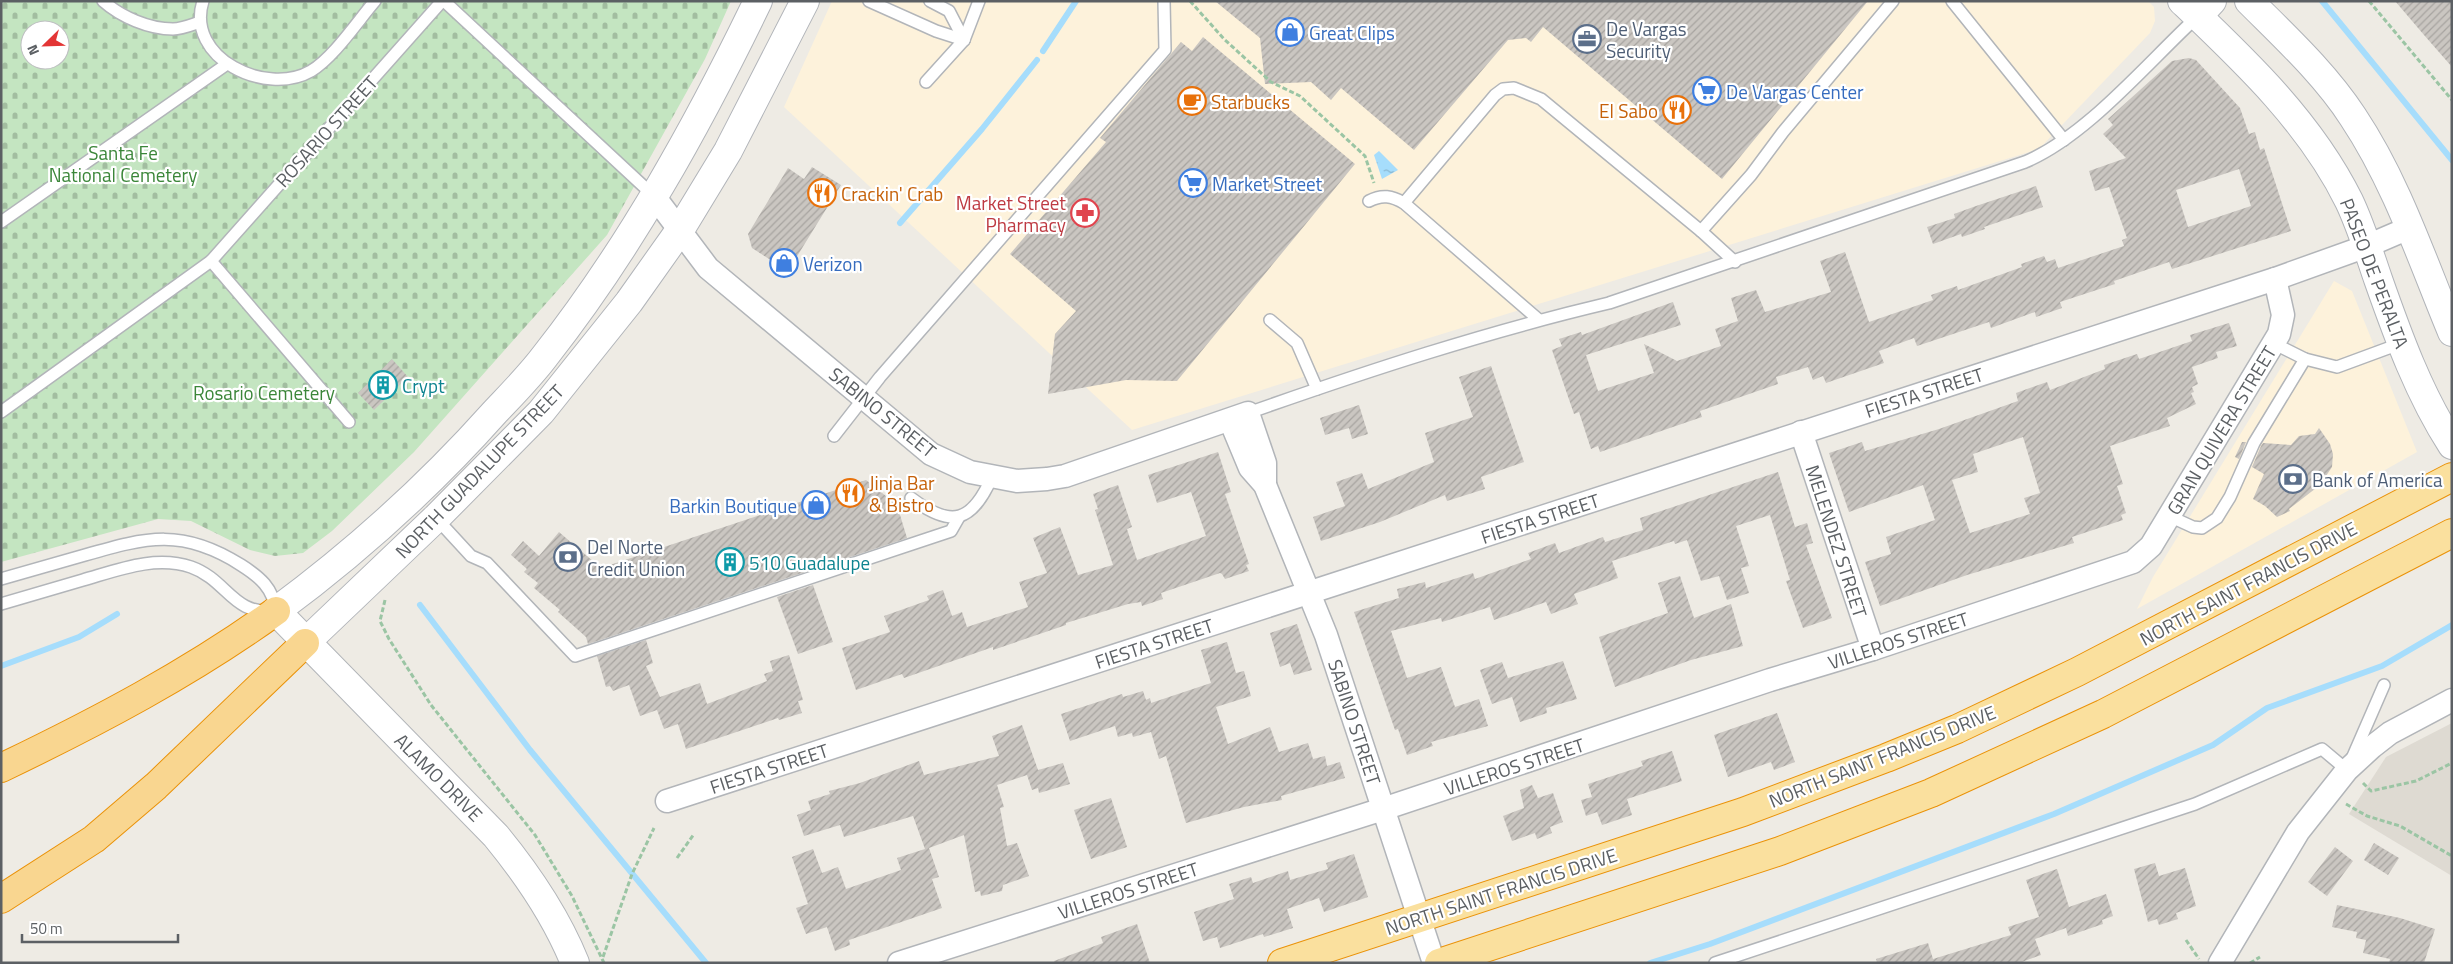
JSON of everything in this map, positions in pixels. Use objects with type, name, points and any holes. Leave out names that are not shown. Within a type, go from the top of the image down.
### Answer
[{"type":"highway","name":"NORTH SAINT FRANCIS DRIVE","points":[[1282,963],[1780,799],[1957,729],[2077,672],[2452,477]]},
{"type":"highway","points":[[1439,963],[1780,851],[1931,793],[2103,714],[2452,532]]},
{"type":"highway","points":[[1,768],[74,733],[156,689],[221,649],[276,611]]},
{"type":"highway","points":[[1,899],[94,839],[156,786],[305,643]]},
{"type":"main road","name":"NORTH GUADALUPE STREET","points":[[276,611],[346,557],[454,458],[544,357],[604,275],[654,196],[692,131],[758,1]]},
{"type":"main road","name":"NORTH GUADALUPE STREET","points":[[305,643],[436,518],[541,412],[629,302],[680,230],[728,151],[805,1]]},
{"type":"main road","points":[[2249,1],[2310,62],[2353,117],[2380,163],[2452,332]]},
{"type":"main road","name":"PASEO DE PERALTA","points":[[2197,6],[2316,145],[2348,200],[2402,343],[2423,392],[2452,445]]},
{"type":"main road","name":"ALAMO DRIVE","points":[[276,611],[305,643],[496,836],[537,890],[559,926],[575,963]]},
{"type":"street","name":"SABINO STREET","points":[[654,196],[708,268],[931,454],[970,472],[1017,481],[1065,476],[1239,416],[1250,468],[1265,485],[1310,593],[1434,963]]},
{"type":"street","name":"FIESTA STREET","points":[[668,801],[2275,279],[2366,246],[2409,228]]},
{"type":"street","name":"GRAN QUIVERA STREET","points":[[2126,566],[2146,552],[2273,343],[2282,324],[2283,316],[2275,279]]},
{"type":"street","name":"MELENDEZ STREET","points":[[1801,432],[1873,649]]},
{"type":"street","name":"VILLEROS STREET","points":[[900,963],[1383,809],[1770,680],[1873,649],[2126,566]]},
{"type":"street","points":[[2211,962],[2298,832],[2347,770],[2390,733],[2452,700]]},
{"type":"lane","points":[[103,1],[124,16],[163,27],[184,27],[200,22]]},
{"type":"lane","points":[[203,1],[200,22],[209,44],[227,64],[237,71],[262,78],[286,79],[305,74],[322,63],[375,1]]},
{"type":"lane","points":[[443,1],[654,196]]},
{"type":"lane","name":"ROSARIO STREET","points":[[1,412],[211,260],[443,1]]},
{"type":"lane","points":[[870,1],[936,31],[964,40]]},
{"type":"lane","points":[[930,1],[949,11],[964,40]]},
{"type":"lane","points":[[926,82],[964,40],[979,1]]},
{"type":"lane","points":[[834,436],[863,398],[1165,50],[1164,1]]},
{"type":"lane","points":[[1701,231],[1751,175],[1783,132],[1892,1]]},
{"type":"lane","points":[[1952,1],[2064,140]]},
{"type":"lane","points":[[1239,416],[1441,348],[1539,320],[1609,303],[2000,172],[2043,155],[2064,140],[2107,103],[2197,6]]},
{"type":"lane","points":[[1,222],[227,64]]},
{"type":"lane","points":[[1404,203],[1495,95],[1502,89],[1514,88],[1526,91],[1554,108],[1701,231],[1735,262]]},
{"type":"lane","points":[[1369,201],[1378,197],[1393,197],[1404,203],[1539,320]]},
{"type":"lane","points":[[211,260],[349,422]]},
{"type":"lane","points":[[1270,320],[1297,342],[1317,389]]},
{"type":"lane","points":[[2273,343],[2305,359],[2337,367],[2402,343]]},
{"type":"lane","points":[[2169,516],[2193,527],[2202,528],[2217,518],[2230,497],[2254,443],[2305,359]]},
{"type":"lane","points":[[436,518],[471,556],[487,563],[576,656],[950,531],[959,517],[974,509],[983,496],[992,476]]},
{"type":"lane","points":[[911,498],[938,514],[959,517]]},
{"type":"lane","points":[[1,579],[126,542],[155,538],[180,540],[218,551],[258,576],[271,592],[276,611],[247,609],[204,573],[178,564],[164,562],[134,566],[1,604]]},
{"type":"lane","points":[[1715,963],[2194,804],[2322,749],[2347,770],[2384,685]]},
{"type":"path","points":[[1190,1],[1224,39],[1271,82],[1300,96],[1365,156],[1375,183]]},
{"type":"path","points":[[2370,1],[2452,100]]},
{"type":"path","points":[[385,597],[380,621],[389,640],[431,705],[536,835],[572,896],[603,957],[604,963]]},
{"type":"path","points":[[2347,770],[2371,791],[2416,781],[2452,762]]},
{"type":"path","points":[[2328,794],[2366,816],[2400,826],[2452,856]]},
{"type":"path","points":[[603,957],[632,874],[654,828]]},
{"type":"path","points":[[677,858],[694,834]]},
{"type":"path","points":[[2186,940],[2211,962]]},
{"type":"path","points":[[2250,963],[2260,957]]},
{"type":"shaded area","points":[[832,1],[2148,1],[2154,7],[2155,21],[2150,33],[2039,149],[1132,430],[784,107]]},
{"type":"shaded area","points":[[2334,281],[2352,291],[2417,452],[2137,609],[2153,577]]},
{"type":"shaded area","points":[[2452,723],[2452,876],[2349,814],[2386,757]]},
{"type":"green space","name":"Rosario Cemetery","points":[[1,1],[731,1],[705,59],[607,235],[414,452],[332,531],[303,553],[275,556],[250,550],[191,521],[158,519],[1,562]]},
{"type":"water","points":[[1379,151],[1398,170],[1382,179],[1374,155]]},
{"type":"building","name":"De Vargas Center","points":[[1215,1],[1868,1],[1722,179],[1543,27],[1531,42],[1526,38],[1508,40],[1414,150],[1341,88],[1331,100],[1311,82],[1265,84],[1260,38]]},
{"type":"building","points":[[2395,1],[2452,1],[2452,67],[2424,35]]},
{"type":"building","points":[[1203,37],[1355,164],[1177,381],[1126,380],[1048,394],[1055,334],[1076,311],[1010,254],[1106,142],[1100,138],[1181,42],[1192,51]]},
{"type":"building","points":[[2189,58],[2196,60],[2240,108],[2249,134],[2255,132],[2260,150],[2264,148],[2291,231],[2172,269],[2169,262],[2114,281],[2115,284],[2060,302],[2062,308],[2036,317],[2035,312],[1991,328],[1989,322],[1917,346],[1914,338],[1879,351],[1884,363],[1826,383],[1823,376],[1813,380],[1808,367],[1776,377],[1778,384],[1700,411],[1702,417],[1600,452],[1598,446],[1591,449],[1579,412],[1574,414],[1552,350],[1562,346],[1559,339],[1581,332],[1582,335],[1673,302],[1681,325],[1586,355],[1598,391],[1654,373],[1644,344],[1677,361],[1721,346],[1715,329],[1738,321],[1731,298],[1756,290],[1765,312],[1831,292],[1820,261],[1845,252],[1869,322],[1933,300],[1931,295],[1957,286],[1958,290],[2022,267],[2021,264],[2044,256],[2047,262],[2055,259],[2058,268],[2124,246],[2122,240],[2127,238],[2109,187],[2095,191],[2089,171],[2126,158],[2103,134],[2113,125],[2108,119],[2172,61]],"holes":[[[2239,169],[2251,206],[2188,227],[2176,190]]]},
{"type":"building","points":[[812,167],[841,185],[788,271],[752,248],[748,234],[788,168],[804,179]]},
{"type":"building","points":[[2036,186],[2043,207],[1984,227],[1985,229],[1962,237],[1961,234],[1933,244],[1927,227],[1955,218],[1954,214]]},
{"type":"building","points":[[2229,323],[2237,346],[2216,352],[2218,358],[2192,367],[2198,384],[2192,387],[2194,392],[2191,393],[2196,404],[2167,418],[2170,426],[2110,446],[2123,484],[2117,486],[2126,513],[2121,515],[2123,520],[2072,537],[2074,543],[1967,575],[1880,606],[1865,562],[1891,554],[1886,537],[1935,520],[1923,485],[1849,512],[1829,453],[1862,442],[1865,451],[1939,429],[2018,401],[2016,393],[2047,382],[2050,390],[2105,369],[2104,365],[2137,354],[2139,359],[2192,341],[2190,335]],"holes":[[[2023,437],[2040,493],[2024,498],[2030,514],[1970,533],[1952,480],[1978,472],[1973,454]]]},
{"type":"building","name":"Crypt","points":[[392,359],[408,377],[374,410],[358,393]]},
{"type":"building","points":[[1491,366],[1524,462],[1481,477],[1485,489],[1447,501],[1445,495],[1380,522],[1321,541],[1313,517],[1345,506],[1336,482],[1362,473],[1368,489],[1434,462],[1425,433],[1473,417],[1459,377]]},
{"type":"building","points":[[1359,405],[1368,434],[1352,439],[1349,428],[1325,435],[1320,418]]},
{"type":"building","name":"Bank of America","points":[[2319,428],[2330,444],[2333,454],[2332,467],[2320,485],[2289,509],[2290,511],[2277,517],[2265,506],[2253,499],[2264,474],[2252,467],[2261,446],[2263,443],[2291,445],[2299,436],[2315,434]]},
{"type":"building","points":[[2242,442],[2246,442],[2239,459],[2235,457]]},
{"type":"building","points":[[1218,452],[1231,492],[1225,494],[1249,564],[1246,565],[1249,571],[1225,579],[1220,573],[1161,593],[1163,599],[1142,606],[1141,602],[1128,604],[1066,623],[1066,625],[993,650],[993,647],[904,678],[902,674],[856,690],[842,648],[890,632],[884,616],[929,600],[927,596],[943,590],[952,616],[962,612],[967,627],[1028,607],[1019,582],[1047,573],[1033,538],[1060,527],[1078,575],[1113,565],[1095,510],[1098,509],[1093,494],[1118,485],[1132,527],[1127,529],[1137,560],[1206,536],[1191,492],[1157,503],[1148,475]]},
{"type":"building","points":[[1778,472],[1795,527],[1807,523],[1813,543],[1806,545],[1832,618],[1803,628],[1786,581],[1790,580],[1770,515],[1736,526],[1749,566],[1741,568],[1749,593],[1727,600],[1719,576],[1701,581],[1687,540],[1675,544],[1674,541],[1612,561],[1618,578],[1574,594],[1578,604],[1551,614],[1546,602],[1494,620],[1490,607],[1442,622],[1441,618],[1391,631],[1407,678],[1441,667],[1455,707],[1479,699],[1488,726],[1431,742],[1433,746],[1407,755],[1398,729],[1395,730],[1354,612],[1399,598],[1397,589],[1425,582],[1426,588],[1473,573],[1475,579],[1531,559],[1528,553],[1555,543],[1559,553],[1603,537],[1605,542],[1643,530],[1640,518]]},
{"type":"building","name":"510 Guadalupe","points":[[866,480],[897,505],[907,538],[588,644],[586,637],[558,612],[560,610],[534,588],[538,583],[524,572],[527,569],[511,555],[523,541],[539,556],[559,532],[601,568]]},
{"type":"building","points":[[1680,576],[1694,618],[1731,604],[1743,646],[1691,660],[1615,687],[1599,637],[1668,613],[1658,583]]},
{"type":"building","points":[[813,585],[833,642],[798,654],[777,597]]},
{"type":"building","points":[[1297,624],[1312,670],[1294,675],[1290,663],[1280,667],[1270,633]]},
{"type":"building","points":[[646,640],[653,663],[646,666],[660,697],[700,683],[707,704],[767,681],[764,674],[773,671],[770,661],[789,655],[803,700],[798,701],[802,713],[779,720],[778,718],[686,749],[678,724],[664,729],[657,710],[640,716],[629,685],[613,691],[610,686],[606,687],[597,656]]},
{"type":"building","points":[[1227,642],[1236,673],[1244,671],[1251,696],[1216,707],[1228,744],[1270,727],[1279,752],[1308,743],[1313,759],[1325,756],[1327,766],[1340,762],[1345,778],[1281,796],[1282,800],[1244,807],[1186,823],[1166,756],[1159,759],[1151,732],[1133,737],[1132,733],[1118,737],[1115,726],[1070,741],[1061,714],[1122,694],[1123,697],[1143,691],[1146,700],[1150,698],[1151,703],[1211,683],[1201,650]]},
{"type":"building","points":[[1563,661],[1577,699],[1546,708],[1547,713],[1520,722],[1512,697],[1492,704],[1480,670],[1502,662],[1508,678]]},
{"type":"building","points":[[1777,713],[1795,762],[1774,770],[1771,762],[1728,777],[1714,735]]},
{"type":"building","points":[[1022,725],[1038,770],[1063,763],[1070,784],[1039,793],[1038,788],[1032,790],[1027,775],[997,785],[1004,807],[1000,808],[1007,846],[1017,843],[1029,876],[1003,885],[1002,891],[981,896],[980,891],[975,892],[964,835],[929,848],[939,877],[932,879],[942,908],[849,940],[850,945],[835,951],[827,927],[806,934],[796,908],[808,904],[792,857],[813,849],[822,873],[838,867],[846,889],[901,870],[897,858],[925,849],[913,816],[844,837],[840,825],[804,836],[797,815],[811,810],[808,801],[830,794],[829,791],[860,783],[919,761],[924,775],[999,756],[992,736]]},
{"type":"building","points":[[1672,751],[1682,781],[1627,799],[1632,815],[1602,825],[1597,812],[1586,816],[1581,800],[1592,797],[1588,784],[1643,766],[1641,761]]},
{"type":"building","points":[[1532,785],[1538,798],[1553,793],[1563,822],[1550,827],[1552,833],[1537,839],[1535,833],[1512,841],[1503,816],[1524,808],[1520,790]]},
{"type":"building","points":[[1111,798],[1127,847],[1091,859],[1074,810]]},
{"type":"building","points":[[2374,843],[2399,858],[2388,875],[2364,860]]},
{"type":"building","points":[[2335,847],[2353,861],[2327,896],[2308,882]]},
{"type":"building","points":[[1354,854],[1368,897],[1324,912],[1319,898],[1287,909],[1293,928],[1264,937],[1263,934],[1220,948],[1217,937],[1203,941],[1194,912],[1234,899],[1229,884],[1251,877],[1253,883],[1288,871],[1290,880],[1328,869],[1326,863]]},
{"type":"building","points":[[2155,863],[2159,876],[2185,868],[2196,906],[2176,913],[2178,919],[2159,925],[2157,919],[2148,922],[2134,869]]},
{"type":"building","points":[[2057,869],[2069,907],[2106,894],[2113,916],[2102,920],[2103,924],[2068,936],[2066,928],[2035,939],[2041,955],[2019,963],[1877,963],[1876,959],[1928,943],[1933,959],[2011,935],[2008,927],[2039,917],[2026,880]]},
{"type":"building","points":[[2337,905],[2400,918],[2435,929],[2424,963],[2389,963],[2390,959],[2363,953],[2366,940],[2356,938],[2357,932],[2332,927]]},
{"type":"building","points":[[1137,924],[1150,963],[1055,963],[1054,961],[1103,943],[1101,937]]},
{"type":"waterway","points":[[1043,51],[1076,1]]},
{"type":"waterway","points":[[2322,1],[2452,160]]},
{"type":"waterway","points":[[900,223],[982,129],[1037,60]]},
{"type":"waterway","points":[[420,605],[530,750],[706,963]]},
{"type":"waterway","points":[[1,666],[79,637],[117,614]]},
{"type":"waterway","points":[[1650,963],[1710,944],[2054,814],[2213,745],[2267,708],[2382,666],[2452,625]]},
{"type":"place","name":"Great Clips","points":[[1290,32]]},
{"type":"place","name":"De Vargas Security","points":[[1587,39]]},
{"type":"place","name":"De Vargas Center","points":[[1707,91]]},
{"type":"place","name":"Starbucks","points":[[1192,101]]},
{"type":"place","name":"El Sabo","points":[[1677,110]]},
{"type":"place","name":"Market Street","points":[[1193,183]]},
{"type":"place","name":"Crackin' Crab","points":[[822,193]]},
{"type":"place","name":"Market Street Pharmacy","points":[[1085,213]]},
{"type":"place","name":"Verizon","points":[[784,263]]},
{"type":"place","name":"Crypt","points":[[383,385]]},
{"type":"place","name":"Bank of America","points":[[2293,479]]},
{"type":"place","name":"Jinja Bar & Bistro","points":[[850,493]]},
{"type":"place","name":"Barkin Boutique","points":[[816,505]]},
{"type":"place","name":"Del Norte Credit Union","points":[[568,557]]},
{"type":"place","name":"510 Guadalupe","points":[[730,562]]},
{"type":"park label","name":"Santa Fe National Cemetery","points":[[123,163]]}]
